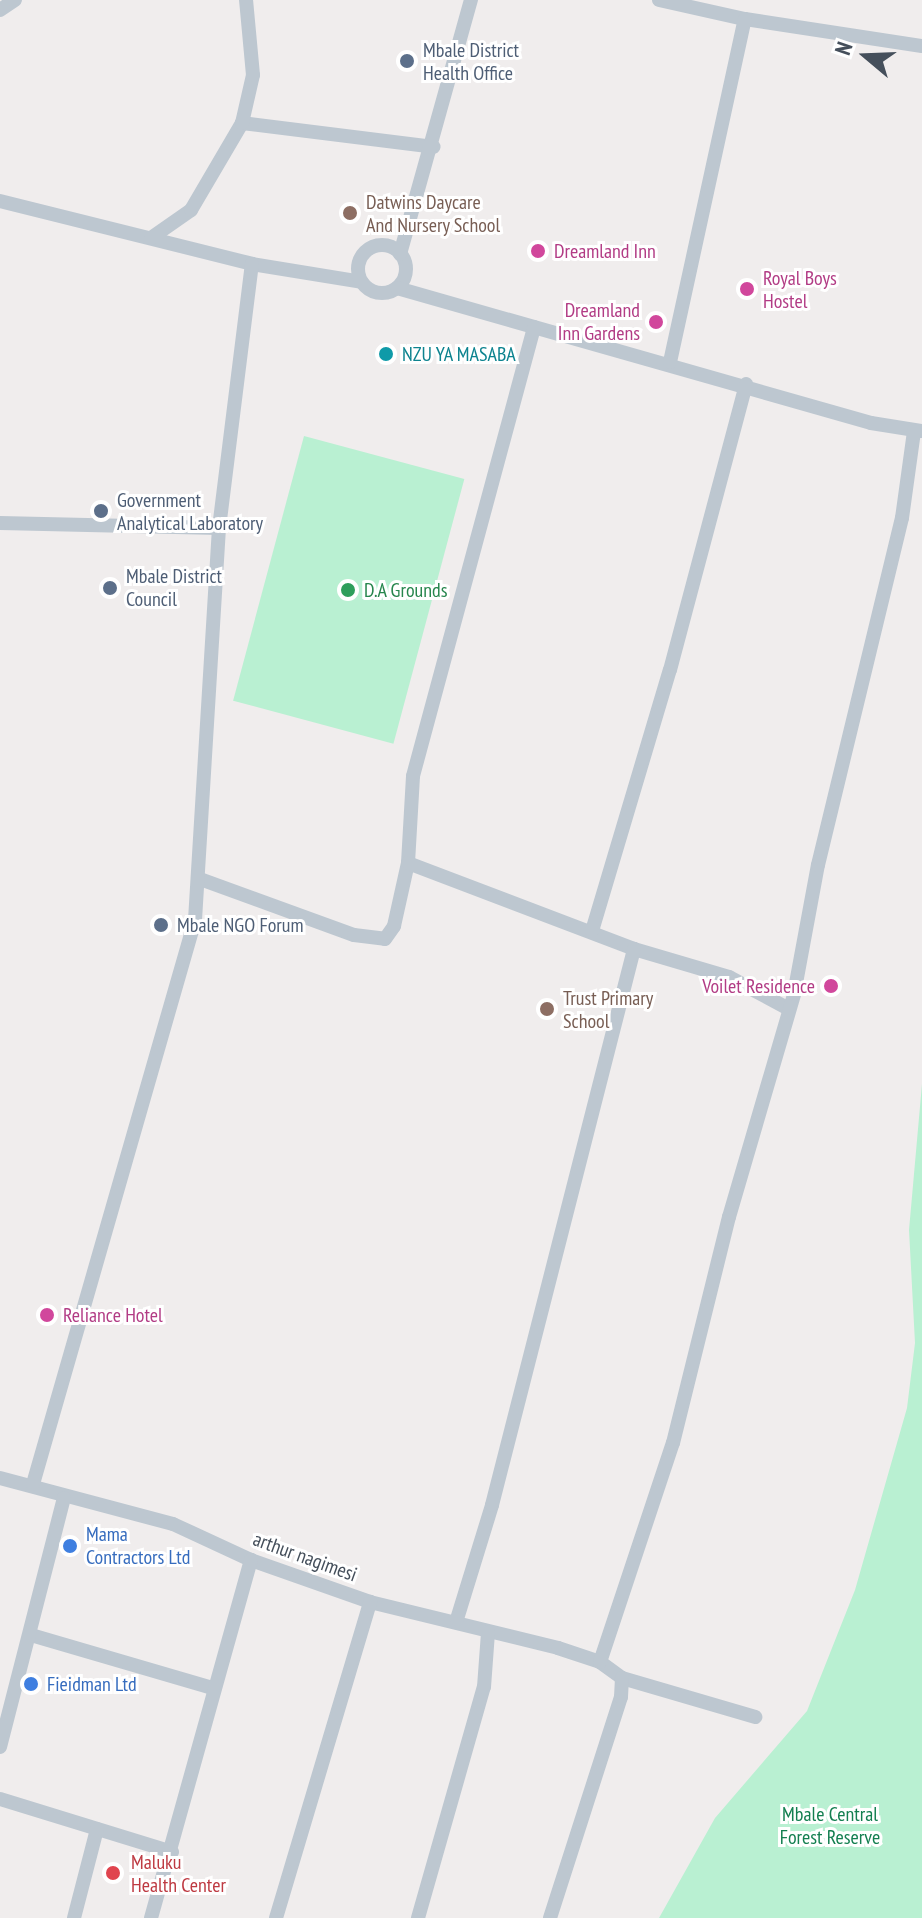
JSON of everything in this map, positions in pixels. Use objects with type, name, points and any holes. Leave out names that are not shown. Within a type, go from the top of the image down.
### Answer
[{"type":"street","points":[[0,10],[15,0]]},
{"type":"street","points":[[151,238],[191,210],[242,123],[253,75],[246,0]]},
{"type":"street","points":[[397,288],[405,276],[400,254],[434,147],[471,0]]},
{"type":"street","points":[[659,0],[745,19],[922,46]]},
{"type":"street","points":[[670,362],[745,19]]},
{"type":"street","points":[[242,123],[434,147]]},
{"type":"street","points":[[0,201],[252,264],[362,282],[374,292],[397,288],[919,432],[902,518],[818,865],[789,1009],[729,1217],[673,1443],[600,1662],[622,1678],[755,1717]]},
{"type":"street","points":[[362,282],[361,259],[372,248],[387,246],[400,254]]},
{"type":"street","points":[[33,1484],[187,959],[200,879],[219,528],[252,264]]},
{"type":"street","points":[[200,879],[381,940],[394,926],[408,863],[413,776],[534,327]]},
{"type":"street","points":[[592,931],[670,670],[746,384]]},
{"type":"street","points":[[0,540],[2,524],[219,528]]},
{"type":"street","points":[[408,863],[634,949],[729,977],[789,1009]]},
{"type":"street","points":[[457,1619],[488,1519],[634,949]]},
{"type":"street","name":"arthur nagimesi","points":[[0,1478],[33,1484],[64,1498],[173,1524],[251,1560],[295,1571],[370,1602],[457,1619],[488,1632],[600,1662]]},
{"type":"street","points":[[0,1747],[64,1498]]},
{"type":"street","points":[[151,1918],[172,1852],[212,1688],[251,1560]]},
{"type":"street","points":[[276,1918],[370,1602]]},
{"type":"street","points":[[418,1918],[484,1687],[488,1632]]},
{"type":"street","points":[[31,1635],[212,1688]]},
{"type":"street","points":[[550,1918],[621,1697],[622,1678]]},
{"type":"street","points":[[0,1799],[172,1852]]},
{"type":"street","points":[[74,1918],[97,1829]]},
{"type":"green space","name":"D.A Grounds","points":[[304,436],[464,479],[393,744],[233,701]]},
{"type":"green space","name":"Mbale Central Forest Reserve","points":[[922,1084],[922,1918],[659,1918],[715,1818],[807,1711],[855,1590],[907,1408],[915,1343],[909,1230]]},
{"type":"place","name":"Mbale District Health Office","points":[[407,61]]},
{"type":"place","name":"Datwins Daycare And Nursery School","points":[[350,213]]},
{"type":"place","name":"Dreamland Inn","points":[[538,251]]},
{"type":"place","name":"Royal Boys Hostel","points":[[747,289]]},
{"type":"place","name":"Dreamland Inn Gardens","points":[[656,322]]},
{"type":"place","name":"NZU YA MASABA","points":[[386,354]]},
{"type":"place","name":"Government Analytical Laboratory","points":[[101,511]]},
{"type":"place","name":"Mbale District Council","points":[[110,588]]},
{"type":"place","name":"D.A Grounds","points":[[348,590]]},
{"type":"place","name":"Mbale NGO Forum","points":[[161,925]]},
{"type":"place","name":"Voilet Residence","points":[[831,986]]},
{"type":"place","name":"Trust Primary School","points":[[547,1009]]},
{"type":"place","name":"Reliance Hotel","points":[[47,1315]]},
{"type":"place","name":"Mama Contractors Ltd","points":[[70,1546]]},
{"type":"place","name":"Fieidman Ltd","points":[[31,1684]]},
{"type":"place","name":"Maluku Health Center","points":[[113,1873]]}]
